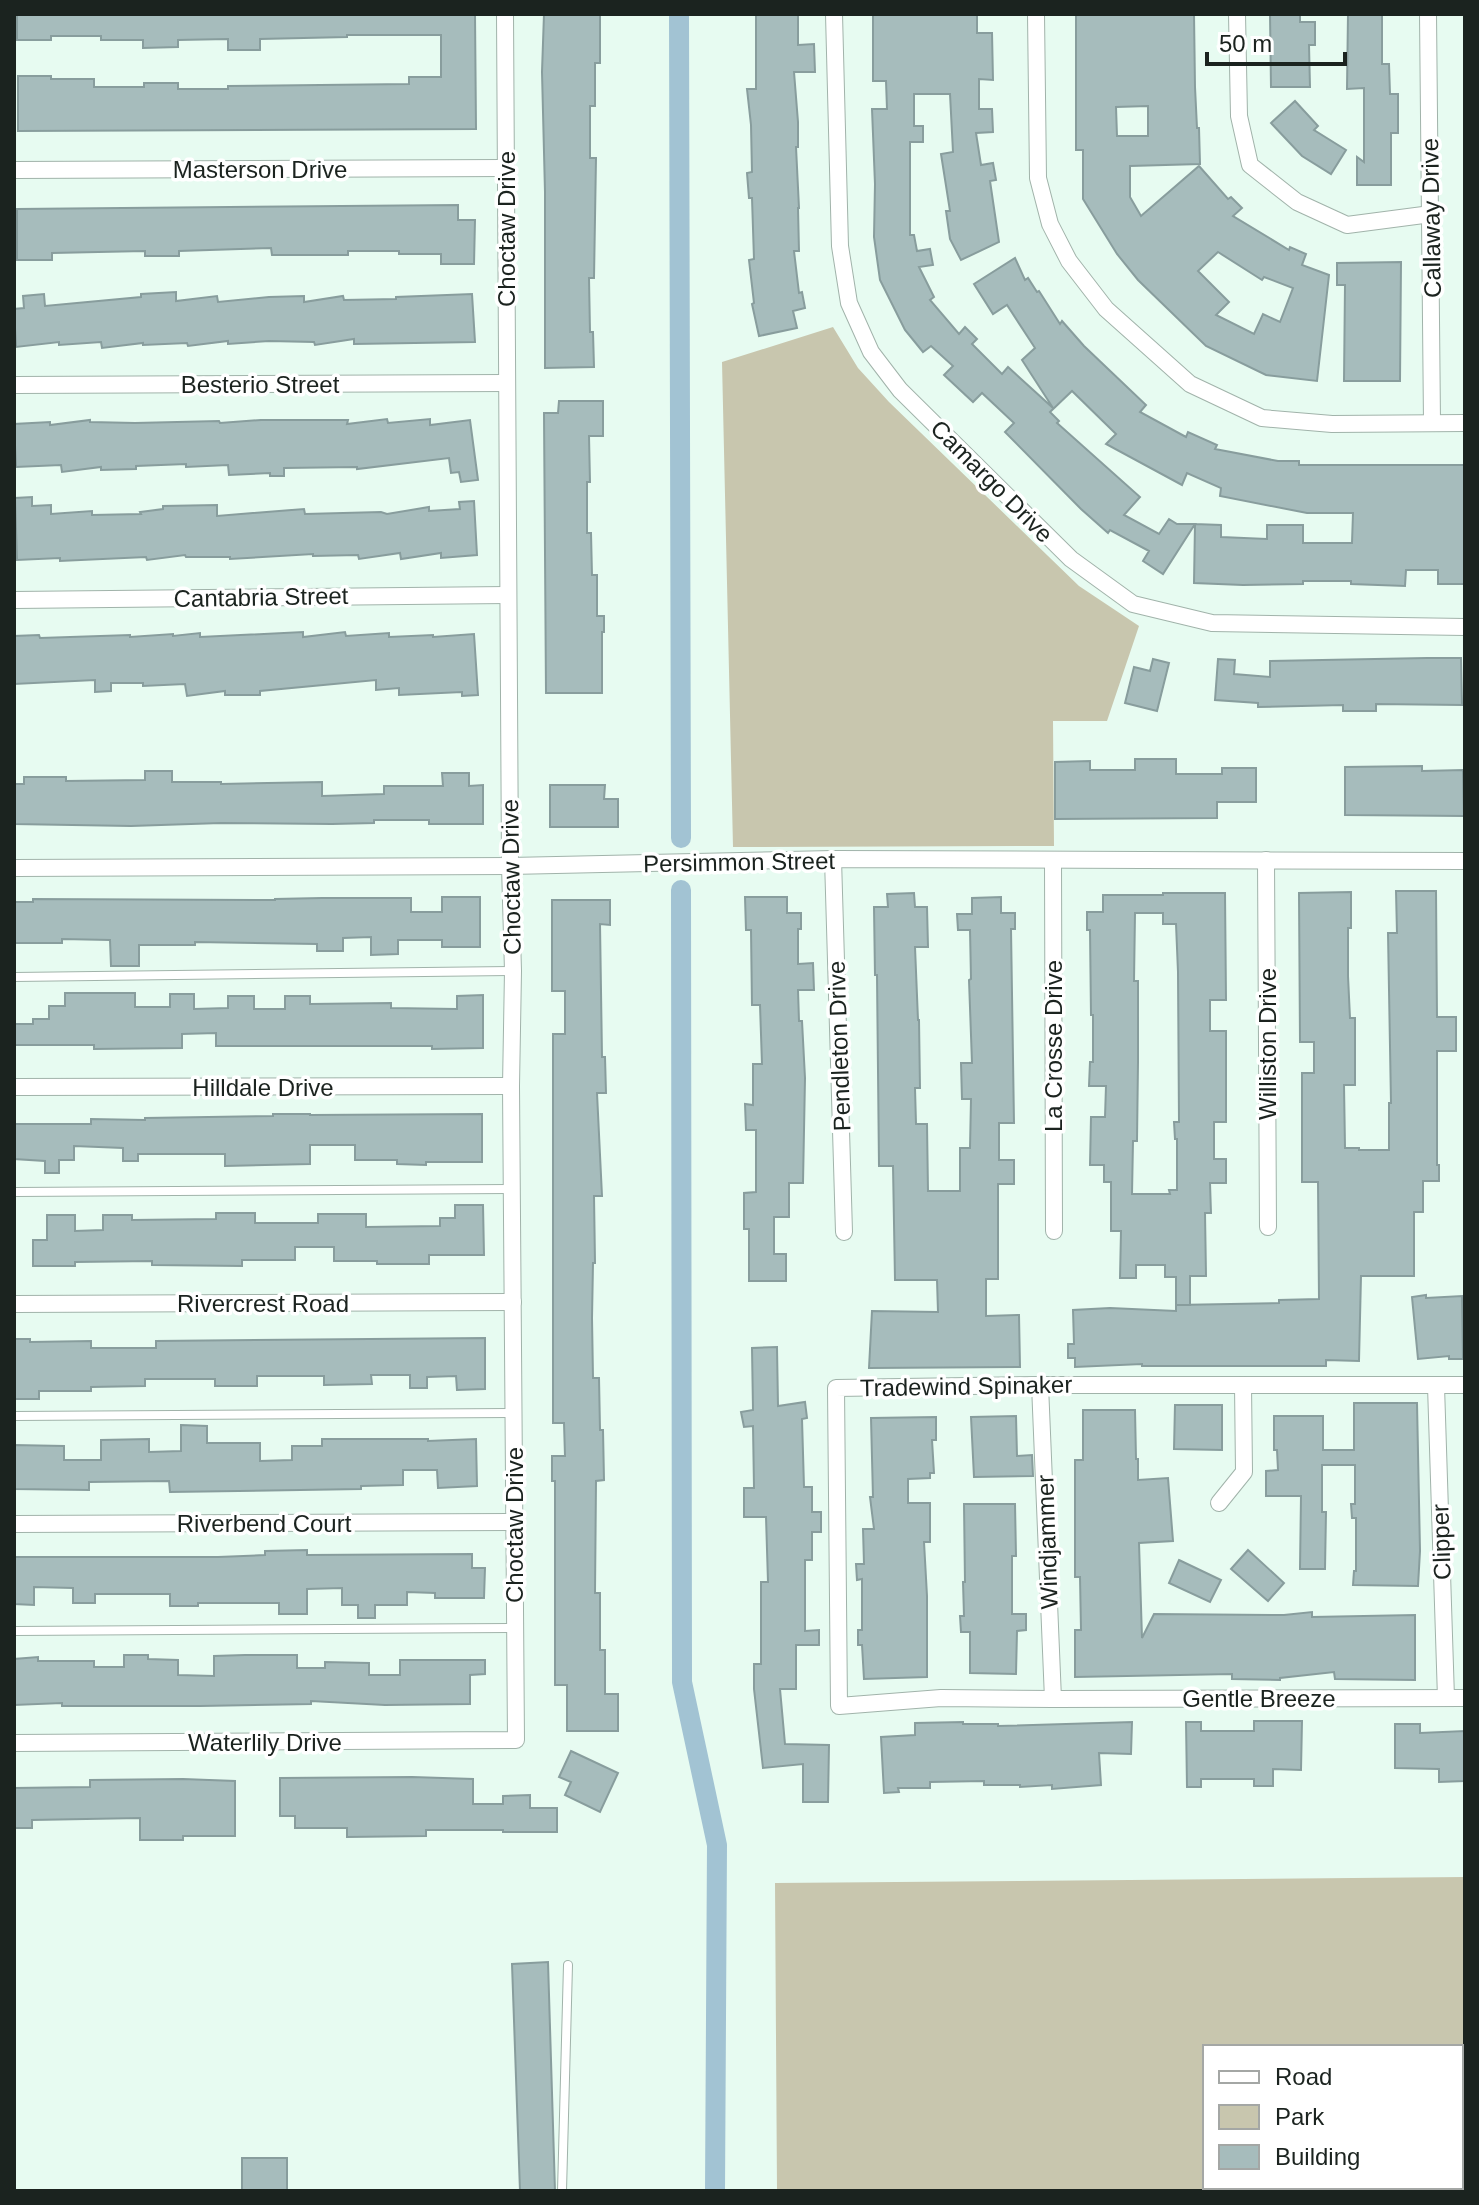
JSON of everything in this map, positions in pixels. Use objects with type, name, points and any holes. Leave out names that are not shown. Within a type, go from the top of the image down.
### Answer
[{"type":"street","name":"Choctaw Drive","points":[[505,14],[516,1740]]},
{"type":"street","name":"Camargo Drive","points":[[834,14],[840,246],[849,303],[871,352],[900,390],[1071,559],[1133,604],[1212,623],[1465,627]]},
{"type":"street","points":[[1036,14],[1038,178],[1050,224],[1069,261],[1106,309],[1190,384],[1262,418],[1332,424],[1465,423]]},
{"type":"street","points":[[1237,14],[1239,116],[1250,165],[1297,202],[1347,225],[1431,214]]},
{"type":"street","name":"Callaway Drive","points":[[1428,14],[1432,422]]},
{"type":"street","name":"Masterson Drive","points":[[14,170],[505,168]]},
{"type":"street","name":"Besterio Street","points":[[14,385],[507,383]]},
{"type":"street","name":"Cantabria Street","points":[[14,600],[508,595]]},
{"type":"street","name":"Persimmon Street","points":[[14,868],[510,866],[833,859],[1465,861]]},
{"type":"street","name":"Pendleton Drive","points":[[833,859],[844,1232]]},
{"type":"street","name":"Williston Drive","points":[[1266,860],[1268,1227]]},
{"type":"street","name":"La Crosse Drive","points":[[1053,861],[1054,1231]]},
{"type":"street","name":"Hilldale Drive","points":[[14,1087],[511,1086]]},
{"type":"street","name":"Rivercrest Road","points":[[14,1304],[513,1302]]},
{"type":"street","name":"Windjammer","points":[[1040,1385],[1053,1699]]},
{"type":"street","points":[[1219,1503],[1244,1472],[1243,1385]]},
{"type":"street","name":"Tradewind Spinaker","points":[[1053,1699],[941,1698],[839,1706],[836,1388],[1465,1385]]},
{"type":"street","name":"Clipper","points":[[1436,1386],[1446,1698]]},
{"type":"street","name":"Riverbend Court","points":[[14,1524],[514,1522]]},
{"type":"street","name":"Gentle Breeze","points":[[1053,1699],[1465,1698]]},
{"type":"street","name":"Waterlily Drive","points":[[14,1743],[516,1740]]},
{"type":"lane","points":[[14,977],[513,971]]},
{"type":"lane","points":[[14,1192],[512,1189]]},
{"type":"lane","points":[[14,1416],[514,1413]]},
{"type":"lane","points":[[14,1631],[515,1628]]},
{"type":"lane","points":[[562,2191],[568,1965]]},
{"type":"green space","points":[[833,327],[858,368],[889,402],[1079,586],[1139,626],[1107,721],[1053,721],[1054,846],[733,847],[722,362]]},
{"type":"green space","points":[[1465,1877],[1465,2191],[777,2191],[775,1883]]},
{"type":"building","points":[[17,14],[475,14],[476,129],[18,131],[18,76],[94,79],[94,87],[178,83],[178,89],[409,84],[409,77],[441,77],[441,35],[260,39],[260,50],[228,50],[228,39],[178,40],[178,47],[143,48],[143,40],[101,40],[101,36],[17,40]]},
{"type":"building","points":[[544,14],[600,14],[600,63],[595,63],[595,106],[590,106],[590,158],[596,158],[594,278],[589,278],[594,367],[545,368]]},
{"type":"building","points":[[756,14],[798,14],[798,45],[814,44],[815,72],[794,72],[798,122],[799,251],[794,251],[799,293],[802,292],[805,308],[793,311],[797,328],[759,336],[752,304],[749,260],[754,259],[752,198],[749,198],[747,173],[752,172],[747,89],[756,89]]},
{"type":"building","points":[[873,14],[977,14],[977,33],[992,33],[993,80],[979,79],[979,109],[992,109],[993,132],[976,133],[981,165],[993,163],[996,180],[990,181],[999,242],[961,260],[950,239],[946,211],[950,211],[941,154],[953,152],[950,94],[914,94],[914,126],[923,126],[923,142],[910,142],[910,235],[914,235],[917,251],[930,249],[933,265],[919,267],[934,297],[930,300],[959,334],[965,327],[977,339],[972,344],[1002,374],[1008,367],[1053,408],[1022,360],[1035,348],[1007,305],[993,314],[974,284],[1015,258],[1025,280],[1028,278],[1039,291],[1060,324],[1062,321],[1146,405],[1140,412],[1186,437],[1188,432],[1217,445],[1215,449],[1278,461],[1299,461],[1299,465],[1465,465],[1465,584],[1438,584],[1438,570],[1406,570],[1405,586],[1351,584],[1351,581],[1243,585],[1194,583],[1195,524],[1163,574],[1143,561],[1149,551],[1110,530],[1108,533],[1081,509],[1005,432],[1014,423],[982,393],[973,402],[944,375],[953,366],[931,346],[923,352],[905,330],[880,280],[874,237],[872,109],[887,109],[886,81],[873,81]],"holes":[[[1072,391],[1116,434],[1106,444],[1182,485],[1187,473],[1221,488],[1220,496],[1307,513],[1353,513],[1352,543],[1303,543],[1303,525],[1267,525],[1267,539],[1221,537],[1221,525],[1177,524],[1169,519],[1159,534],[1124,515],[1140,497],[1057,423],[1059,421],[1050,412]]]},
{"type":"building","points":[[1076,14],[1194,14],[1200,164],[1130,166],[1130,197],[1141,216],[1199,166],[1228,199],[1231,197],[1242,208],[1233,216],[1289,250],[1290,247],[1306,254],[1302,265],[1329,275],[1317,381],[1266,375],[1206,346],[1138,280],[1117,254],[1083,199],[1083,150],[1076,150]],"holes":[[[1148,106],[1148,136],[1117,136],[1116,107]],[[1218,252],[1262,280],[1264,277],[1293,288],[1280,322],[1263,314],[1254,334],[1216,315],[1229,302],[1198,271]]]},
{"type":"building","points":[[1270,14],[1300,14],[1300,22],[1315,22],[1315,45],[1309,45],[1310,87],[1271,87]]},
{"type":"building","points":[[1348,14],[1382,14],[1382,64],[1389,64],[1390,94],[1398,94],[1398,133],[1391,133],[1391,185],[1357,185],[1357,157],[1364,162],[1364,88],[1347,89]]},
{"type":"building","points":[[1295,101],[1318,126],[1314,130],[1346,150],[1331,174],[1302,156],[1271,123]]},
{"type":"building","points":[[458,205],[458,220],[475,220],[474,264],[441,264],[441,254],[348,251],[348,255],[272,255],[271,248],[179,251],[179,256],[145,256],[145,251],[52,253],[52,260],[17,260],[17,209]]},
{"type":"building","points":[[1401,262],[1400,381],[1344,381],[1345,285],[1337,285],[1337,263]]},
{"type":"building","points":[[176,292],[176,301],[217,296],[218,302],[269,297],[304,296],[304,302],[343,296],[344,300],[472,294],[475,342],[354,344],[354,339],[315,345],[314,342],[269,341],[228,344],[228,341],[188,346],[187,343],[143,343],[102,348],[101,342],[59,345],[59,342],[16,347],[14,309],[24,308],[23,296],[44,294],[45,306]]},
{"type":"building","points":[[559,401],[603,401],[603,436],[589,436],[590,482],[587,482],[587,533],[591,533],[592,575],[597,575],[597,616],[604,616],[602,693],[546,693],[544,413],[558,413]]},
{"type":"building","points":[[387,419],[388,423],[430,419],[430,425],[470,420],[478,480],[461,482],[459,472],[451,473],[449,458],[357,469],[284,468],[284,476],[270,476],[270,473],[229,475],[228,465],[186,467],[186,464],[101,470],[101,467],[62,472],[61,465],[16,467],[14,424],[50,422],[50,425],[90,420],[220,423],[348,420],[347,424]]},
{"type":"building","points":[[32,497],[32,506],[51,505],[51,514],[92,511],[92,515],[141,514],[163,509],[163,506],[217,505],[217,516],[304,509],[305,514],[387,514],[429,507],[429,511],[460,509],[459,502],[474,501],[477,555],[441,558],[441,553],[401,559],[400,553],[359,559],[358,555],[313,554],[230,559],[185,555],[147,560],[146,557],[17,560],[15,498]]},
{"type":"building","points":[[303,632],[303,637],[345,632],[346,636],[389,633],[389,637],[474,634],[478,695],[462,696],[462,692],[399,695],[399,688],[376,690],[376,680],[260,691],[260,695],[225,695],[225,691],[187,696],[185,684],[143,686],[143,683],[111,683],[111,691],[95,692],[95,680],[14,684],[14,636],[130,637],[200,633],[200,637]]},
{"type":"building","points":[[1461,658],[1462,705],[1376,704],[1376,711],[1343,711],[1343,705],[1258,707],[1258,703],[1215,700],[1218,659],[1235,660],[1234,674],[1270,677],[1270,661]]},
{"type":"building","points":[[1153,659],[1169,663],[1157,711],[1125,703],[1134,667],[1150,671]]},
{"type":"building","points":[[1135,759],[1176,759],[1176,774],[1222,774],[1222,768],[1256,768],[1256,802],[1217,802],[1217,818],[1055,819],[1055,762],[1090,761],[1090,770],[1135,770]]},
{"type":"building","points":[[1422,766],[1422,771],[1463,770],[1464,816],[1345,815],[1345,767]]},
{"type":"building","points":[[145,771],[172,771],[172,782],[322,782],[322,796],[384,794],[384,786],[443,786],[442,773],[469,773],[469,786],[483,785],[483,824],[374,820],[374,823],[332,824],[14,824],[14,784],[24,784],[24,777],[66,777],[66,781],[145,780]]},
{"type":"building","points":[[550,785],[605,785],[604,799],[618,799],[618,827],[550,827]]},
{"type":"building","points":[[1396,891],[1436,891],[1437,1017],[1456,1017],[1456,1051],[1437,1051],[1439,1181],[1423,1181],[1423,1212],[1414,1212],[1414,1276],[1361,1276],[1359,1361],[1326,1360],[1326,1366],[1142,1364],[1075,1367],[1075,1358],[1068,1358],[1068,1344],[1074,1344],[1073,1310],[1176,1311],[1176,1305],[1319,1299],[1318,1182],[1302,1182],[1302,1073],[1314,1073],[1314,1042],[1300,1042],[1299,893],[1351,892],[1348,976],[1350,1018],[1355,1018],[1355,1085],[1344,1085],[1345,1148],[1389,1150],[1388,933],[1397,933]]},
{"type":"building","points":[[914,893],[915,907],[927,907],[928,947],[915,947],[920,1088],[915,1088],[916,1124],[927,1124],[928,1191],[960,1191],[960,1148],[970,1148],[971,1099],[962,1099],[961,1063],[972,1063],[970,930],[958,930],[957,914],[972,914],[972,898],[1001,897],[1001,913],[1015,913],[1015,929],[1011,929],[1014,1123],[999,1123],[999,1160],[1014,1160],[1014,1184],[998,1184],[998,1279],[986,1279],[986,1316],[1019,1315],[1020,1367],[869,1368],[872,1311],[938,1312],[937,1280],[895,1280],[893,1166],[879,1166],[874,907],[888,907],[887,894]]},
{"type":"building","points":[[1225,893],[1226,1000],[1210,1000],[1210,1031],[1226,1031],[1226,1122],[1214,1122],[1214,1159],[1226,1159],[1226,1183],[1210,1183],[1211,1213],[1205,1213],[1206,1276],[1190,1276],[1190,1305],[1176,1305],[1176,1277],[1165,1277],[1165,1265],[1136,1265],[1136,1278],[1120,1278],[1121,1231],[1111,1231],[1111,1182],[1104,1182],[1104,1165],[1090,1165],[1091,1117],[1105,1117],[1106,1086],[1089,1086],[1090,1062],[1093,1062],[1093,1015],[1087,912],[1103,912],[1103,895]],"holes":[[[1135,913],[1163,913],[1163,924],[1176,924],[1179,1122],[1174,1122],[1177,1190],[1169,1190],[1170,1194],[1132,1194],[1133,1141],[1137,1141],[1138,1062]]]},
{"type":"building","points":[[442,897],[480,897],[480,947],[442,947],[442,940],[398,940],[398,954],[371,955],[371,937],[343,938],[343,951],[317,951],[317,944],[195,942],[195,945],[139,945],[139,966],[111,966],[110,940],[62,939],[62,943],[14,943],[14,902],[33,902],[33,899],[411,898],[411,912],[442,912]]},
{"type":"building","points":[[745,897],[787,897],[787,913],[801,913],[798,964],[813,963],[814,990],[798,990],[805,1078],[803,1183],[789,1183],[789,1217],[774,1217],[774,1254],[786,1254],[786,1281],[749,1281],[749,1229],[744,1229],[744,1193],[756,1192],[756,1130],[746,1130],[745,1104],[753,1105],[753,1064],[762,1064],[760,1005],[752,1005],[751,930],[746,930]]},
{"type":"building","points":[[552,900],[610,900],[610,925],[600,924],[602,1057],[605,1057],[606,1093],[597,1093],[602,1196],[594,1196],[592,1318],[593,1378],[599,1378],[604,1480],[596,1481],[595,1593],[600,1593],[600,1650],[605,1650],[605,1694],[618,1694],[618,1731],[567,1731],[567,1685],[555,1685],[555,1481],[552,1481],[552,1456],[565,1456],[564,1423],[553,1423],[553,1034],[565,1034],[565,991],[552,991]]},
{"type":"building","points":[[65,993],[135,993],[135,1007],[170,1007],[170,994],[194,994],[194,1009],[228,1008],[228,996],[254,996],[254,1009],[285,1009],[285,996],[310,996],[310,1004],[391,1003],[391,1008],[457,1009],[457,996],[483,995],[483,1048],[216,1046],[216,1033],[182,1034],[182,1048],[94,1049],[94,1045],[14,1045],[14,1024],[33,1024],[33,1019],[49,1019],[49,1006],[65,1006]]},
{"type":"building","points":[[273,1114],[482,1114],[482,1162],[426,1162],[426,1165],[397,1164],[397,1160],[355,1160],[355,1145],[310,1145],[310,1164],[225,1166],[225,1154],[138,1154],[138,1161],[123,1161],[123,1148],[74,1146],[74,1160],[59,1160],[59,1173],[45,1173],[45,1161],[14,1159],[14,1124],[91,1124],[91,1119],[145,1120]]},
{"type":"building","points":[[455,1205],[483,1205],[484,1255],[429,1255],[429,1264],[377,1264],[377,1261],[334,1261],[334,1247],[295,1247],[295,1260],[242,1260],[242,1266],[152,1265],[152,1261],[33,1266],[33,1240],[47,1240],[47,1215],[75,1215],[75,1231],[103,1230],[103,1215],[132,1215],[132,1220],[216,1219],[216,1213],[255,1213],[255,1223],[318,1223],[318,1214],[366,1214],[366,1227],[440,1226],[440,1218],[455,1218]]},
{"type":"building","points":[[1426,1295],[1426,1298],[1462,1296],[1463,1359],[1449,1359],[1449,1356],[1418,1359],[1412,1297]]},
{"type":"building","points":[[485,1338],[485,1389],[457,1390],[456,1376],[427,1377],[427,1388],[410,1388],[410,1375],[371,1375],[372,1384],[324,1385],[324,1376],[257,1376],[257,1386],[215,1386],[215,1379],[145,1379],[145,1386],[91,1387],[91,1391],[39,1391],[39,1399],[14,1399],[14,1339],[30,1339],[30,1342],[91,1341],[91,1348],[156,1348],[156,1341]]},
{"type":"building","points":[[777,1347],[778,1406],[805,1402],[807,1418],[802,1419],[804,1487],[812,1487],[812,1512],[821,1512],[821,1532],[812,1532],[812,1560],[805,1560],[805,1631],[819,1630],[819,1645],[796,1645],[796,1689],[780,1689],[785,1744],[829,1745],[828,1802],[803,1802],[803,1764],[763,1768],[754,1689],[754,1664],[761,1664],[761,1582],[768,1582],[766,1517],[744,1517],[744,1488],[754,1488],[753,1426],[744,1427],[741,1412],[753,1410],[752,1348]]},
{"type":"building","points":[[1354,1403],[1417,1403],[1418,1586],[1353,1585],[1356,1518],[1352,1518],[1351,1504],[1355,1504],[1355,1465],[1322,1465],[1322,1512],[1326,1512],[1325,1569],[1300,1569],[1301,1496],[1266,1496],[1266,1471],[1278,1470],[1277,1450],[1274,1450],[1274,1416],[1323,1416],[1323,1450],[1354,1450]]},
{"type":"building","points":[[1175,1405],[1222,1405],[1222,1450],[1174,1449]]},
{"type":"building","points":[[1083,1410],[1135,1410],[1138,1480],[1168,1478],[1173,1541],[1139,1543],[1142,1638],[1154,1614],[1284,1615],[1312,1612],[1312,1617],[1415,1615],[1415,1680],[1335,1679],[1334,1672],[1280,1680],[1232,1679],[1232,1674],[1075,1677],[1075,1630],[1081,1630],[1080,1577],[1075,1577],[1075,1460],[1083,1460]]},
{"type":"building","points":[[1016,1416],[1017,1456],[1032,1455],[1033,1476],[974,1477],[971,1417]]},
{"type":"building","points":[[936,1417],[936,1440],[932,1440],[934,1473],[930,1473],[930,1478],[908,1479],[908,1503],[930,1503],[930,1542],[924,1542],[927,1677],[864,1679],[862,1645],[858,1645],[858,1630],[862,1630],[862,1579],[857,1580],[856,1564],[864,1564],[863,1529],[874,1529],[870,1497],[873,1497],[871,1418]]},
{"type":"building","points":[[181,1425],[207,1426],[207,1443],[260,1443],[260,1461],[292,1460],[292,1446],[322,1446],[322,1439],[476,1439],[477,1486],[438,1488],[437,1470],[403,1470],[403,1485],[361,1486],[361,1489],[170,1492],[169,1481],[89,1482],[89,1490],[14,1489],[14,1445],[64,1446],[64,1460],[101,1460],[101,1440],[149,1439],[149,1452],[181,1451]]},
{"type":"building","points":[[964,1504],[1015,1504],[1016,1556],[1012,1556],[1012,1614],[1026,1614],[1026,1630],[1017,1631],[1016,1674],[970,1673],[970,1632],[961,1632],[960,1616],[964,1616]]},
{"type":"building","points":[[307,1550],[307,1555],[472,1554],[472,1568],[485,1568],[484,1598],[435,1598],[435,1593],[407,1592],[407,1605],[375,1605],[375,1618],[358,1618],[358,1605],[342,1605],[342,1588],[307,1589],[307,1614],[279,1614],[279,1603],[170,1606],[170,1594],[95,1594],[95,1603],[73,1603],[73,1588],[34,1587],[34,1605],[14,1604],[14,1557],[218,1557]]},
{"type":"building","points":[[1248,1550],[1284,1583],[1268,1601],[1231,1569]]},
{"type":"building","points":[[1179,1560],[1221,1580],[1210,1602],[1169,1583]]},
{"type":"building","points":[[124,1655],[178,1660],[178,1675],[214,1676],[214,1656],[245,1655],[297,1655],[297,1668],[325,1668],[325,1662],[369,1663],[369,1675],[400,1675],[400,1660],[485,1660],[485,1674],[470,1675],[470,1704],[385,1705],[311,1701],[311,1704],[200,1706],[14,1705],[14,1659],[38,1657],[38,1661],[94,1661],[94,1667],[124,1667]]},
{"type":"building","points":[[1254,1721],[1302,1721],[1301,1770],[1273,1769],[1273,1786],[1254,1786],[1254,1779],[1201,1779],[1201,1787],[1187,1787],[1186,1722],[1201,1722],[1201,1731],[1254,1731]]},
{"type":"building","points":[[963,1722],[998,1726],[1132,1722],[1131,1754],[1099,1753],[1101,1785],[1052,1789],[1052,1785],[984,1785],[984,1781],[930,1782],[930,1788],[898,1788],[899,1792],[884,1793],[881,1737],[915,1735],[915,1723]]},
{"type":"building","points":[[1395,1724],[1420,1724],[1420,1733],[1465,1731],[1465,1781],[1439,1782],[1439,1769],[1395,1768]]},
{"type":"building","points":[[571,1751],[618,1773],[600,1812],[565,1795],[571,1782],[559,1777]]},
{"type":"building","points":[[280,1778],[473,1779],[473,1804],[503,1804],[503,1796],[530,1795],[530,1808],[557,1808],[557,1832],[426,1830],[426,1836],[347,1837],[347,1828],[295,1828],[295,1816],[280,1816]]},
{"type":"building","points":[[90,1780],[235,1781],[235,1836],[140,1840],[140,1818],[32,1820],[32,1828],[14,1828],[14,1788],[90,1787]]},
{"type":"building","points":[[548,1962],[555,2191],[520,2191],[512,1964]]},
{"type":"building","points":[[242,2158],[287,2158],[287,2191],[242,2191]]},
{"type":"waterway","points":[[679,14],[681,838]]},
{"type":"waterway","points":[[681,890],[682,1682],[717,1845],[715,2191]]}]
